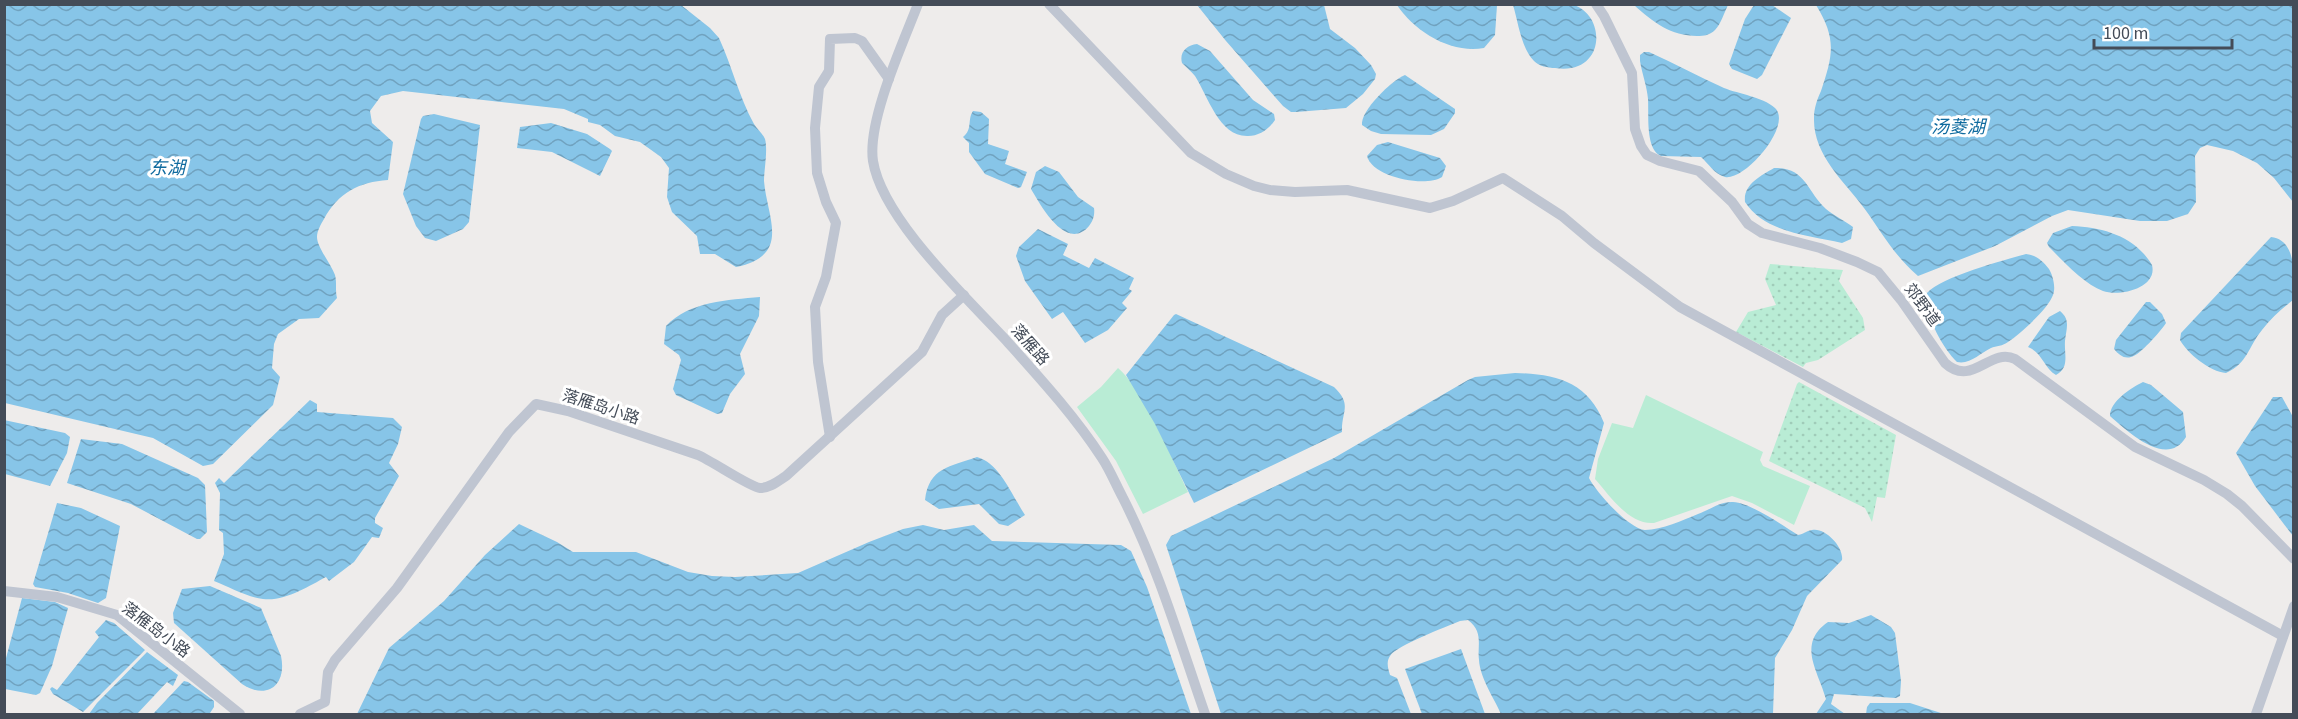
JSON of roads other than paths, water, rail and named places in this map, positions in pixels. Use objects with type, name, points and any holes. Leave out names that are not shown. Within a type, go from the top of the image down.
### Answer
[{"type":"street","name":"落雁路","points":[[918,4],[889,79],[872,139],[875,169],[905,226],[1032,370],[1102,459],[1146,546],[1205,714]]},
{"type":"street","points":[[1049,4],[1191,153],[1226,174],[1270,190],[1347,190],[1430,208],[1453,201],[1503,178],[1562,216],[1593,243],[1680,307],[2283,636]]},
{"type":"street","name":"郊野道","points":[[1596,4],[1632,73],[1635,129],[1647,155],[1660,161],[1690,167],[1704,174],[1732,202],[1748,224],[1762,233],[1820,248],[1878,272],[1952,370],[1962,372],[1972,370],[2000,357],[2011,357],[2135,447],[2204,480],[2227,494],[2294,559]]},
{"type":"street","points":[[830,436],[818,362],[815,307],[826,278],[836,223],[817,173],[814,128],[819,87],[829,70],[830,39],[862,40],[889,79]]},
{"type":"street","name":"落雁岛小路","points":[[300,714],[325,702],[328,672],[334,660],[408,574],[509,432],[536,404],[568,411],[698,455],[760,488],[769,487],[781,480],[922,352],[942,315],[964,295]]},
{"type":"street","name":"落雁岛小路","points":[[4,591],[57,597],[117,615],[240,714]]},
{"type":"street","points":[[2256,714],[2294,606]]},
{"type":"water","points":[[1562,3],[1581,9],[1590,18],[1595,29],[1596,41],[1593,53],[1585,62],[1572,68],[1549,68],[1538,64],[1526,49],[1513,5]]},
{"type":"water","name":"东湖","points":[[5,4],[681,5],[719,38],[749,114],[765,139],[764,181],[771,221],[770,244],[764,254],[736,267],[715,254],[700,254],[697,236],[672,212],[667,197],[669,168],[661,157],[640,142],[615,136],[600,125],[588,122],[588,119],[564,109],[403,91],[381,96],[370,111],[372,123],[393,142],[388,180],[368,183],[350,190],[336,202],[318,232],[319,246],[335,275],[337,298],[319,318],[299,319],[278,334],[274,344],[272,368],[280,377],[273,405],[213,464],[203,466],[153,438],[5,403]]},
{"type":"water","points":[[1197,5],[1324,5],[1330,29],[1355,48],[1371,65],[1376,74],[1375,79],[1363,94],[1346,108],[1291,112],[1283,106]]},
{"type":"water","points":[[1397,5],[1497,5],[1495,35],[1484,48],[1459,48],[1424,32]]},
{"type":"water","points":[[1634,5],[1728,5],[1715,30],[1707,35],[1697,36],[1671,31]]},
{"type":"water","points":[[1754,5],[1772,5],[1791,18],[1762,75],[1757,79],[1732,69],[1729,64],[1745,19]]},
{"type":"water","name":"汤菱湖","points":[[1816,5],[2293,5],[2293,202],[2274,178],[2257,163],[2233,151],[2207,145],[2200,148],[2195,156],[2196,202],[2188,214],[2167,221],[2140,221],[2068,210],[1995,246],[1918,276],[1889,244],[1831,167],[1819,144],[1814,118],[1831,47],[1827,28]]},
{"type":"water","points":[[1197,44],[1210,51],[1253,100],[1274,114],[1275,120],[1267,129],[1256,135],[1238,135],[1222,123],[1195,76],[1182,63],[1181,59],[1185,50]]},
{"type":"water","points":[[1649,52],[1724,88],[1764,101],[1775,108],[1779,116],[1778,127],[1764,150],[1744,170],[1734,176],[1725,177],[1701,157],[1661,156],[1656,152],[1650,139],[1647,94],[1640,61],[1640,55]]},
{"type":"water","points":[[1405,75],[1455,109],[1455,113],[1444,129],[1431,135],[1381,134],[1362,125],[1371,104]]},
{"type":"water","points":[[973,111],[981,112],[989,119],[988,144],[1009,151],[1005,164],[1027,172],[1021,187],[1018,188],[985,174],[969,152],[969,143],[963,137],[968,131]]},
{"type":"water","points":[[434,114],[480,125],[469,222],[463,229],[436,241],[425,238],[416,226],[403,194],[421,119],[423,116]]},
{"type":"water","points":[[551,123],[587,134],[612,151],[600,176],[552,152],[517,148],[520,127]]},
{"type":"water","points":[[1388,142],[1440,158],[1446,166],[1442,177],[1434,180],[1412,181],[1378,170],[1367,156],[1377,145]]},
{"type":"water","points":[[1045,166],[1059,172],[1078,197],[1094,208],[1092,222],[1080,233],[1072,234],[1055,223],[1031,189],[1036,172]]},
{"type":"water","points":[[1774,168],[1785,169],[1800,176],[1826,209],[1853,227],[1851,239],[1842,243],[1802,235],[1776,226],[1754,212],[1745,202],[1747,190],[1754,181]]},
{"type":"water","points":[[2072,226],[2102,230],[2129,241],[2144,254],[2152,265],[2149,280],[2136,289],[2110,293],[2096,288],[2081,278],[2047,243],[2053,233]]},
{"type":"water","points":[[1038,229],[1068,244],[1063,255],[1089,268],[1095,258],[1134,278],[1129,289],[1132,291],[1122,303],[1127,308],[1108,330],[1085,343],[1063,312],[1052,319],[1025,281],[1016,256],[1019,247]]},
{"type":"water","points":[[2271,237],[2286,245],[2290,253],[2294,272],[2293,300],[2265,326],[2239,364],[2226,373],[2220,372],[2200,361],[2188,350],[2180,340],[2181,333]]},
{"type":"water","points":[[2026,254],[2039,259],[2049,269],[2054,285],[2050,301],[2033,321],[2006,343],[1991,348],[1966,362],[1957,362],[1935,330],[1928,311],[1927,293],[1959,275]]},
{"type":"water","points":[[760,297],[759,316],[740,354],[745,374],[730,394],[722,413],[717,414],[676,395],[673,389],[681,360],[679,355],[664,344],[666,326],[686,311],[710,303]]},
{"type":"water","points":[[2146,302],[2150,302],[2162,314],[2166,323],[2135,356],[2124,357],[2114,349],[2116,340]]},
{"type":"water","points":[[2060,311],[2067,321],[2065,365],[2056,375],[2037,352],[2028,347],[2049,317]]},
{"type":"water","points":[[1176,314],[1334,387],[1345,404],[1342,432],[1194,503],[1155,424],[1126,375]]},
{"type":"water","points":[[1515,373],[1557,378],[1580,389],[1589,398],[1604,423],[1589,478],[1614,509],[1638,528],[1652,530],[1665,527],[1720,504],[1733,502],[1757,510],[1798,535],[1817,530],[1828,535],[1837,544],[1842,560],[1807,596],[1792,630],[1775,658],[1773,714],[1501,714],[1482,674],[1478,634],[1468,620],[1460,621],[1422,637],[1390,656],[1388,667],[1390,675],[1397,678],[1411,714],[1221,714],[1166,545],[1171,536],[1334,458],[1468,380],[1475,377]]},
{"type":"water","points":[[2143,382],[2151,385],[2183,412],[2186,437],[2178,446],[2168,449],[2147,444],[2110,416],[2117,400]]},
{"type":"water","points":[[2273,397],[2282,397],[2293,417],[2293,536],[2255,486],[2236,453]]},
{"type":"water","points":[[310,400],[317,404],[317,412],[393,418],[402,427],[398,444],[389,463],[399,476],[375,518],[375,523],[383,528],[379,538],[372,537],[354,562],[329,581],[326,577],[288,596],[271,599],[238,592],[214,581],[224,554],[223,533],[219,530],[220,493],[215,483],[219,478],[224,483]]},
{"type":"water","points":[[4,420],[65,433],[70,437],[67,453],[50,486],[5,474]]},
{"type":"water","points":[[81,439],[122,444],[198,478],[205,485],[207,532],[197,539],[131,504],[67,483]]},
{"type":"water","points":[[977,457],[985,460],[999,473],[1025,515],[1008,526],[999,524],[979,504],[939,509],[925,500],[931,481],[942,470]]},
{"type":"water","points":[[57,503],[81,508],[120,526],[106,598],[98,603],[68,593],[35,587],[33,584]]},
{"type":"water","points":[[519,524],[573,552],[636,552],[688,572],[735,577],[798,573],[869,542],[903,529],[923,525],[944,530],[974,525],[992,541],[1121,545],[1131,551],[1147,587],[1191,714],[357,714],[389,648],[444,601],[485,555]]},
{"type":"water","points":[[210,586],[261,608],[281,656],[281,675],[274,687],[260,691],[242,684],[174,623],[173,613],[182,589]]},
{"type":"water","points":[[22,598],[55,602],[68,608],[52,666],[40,693],[36,695],[5,689],[5,662]]},
{"type":"water","points":[[1871,615],[1891,627],[1895,633],[1901,681],[1900,696],[1896,698],[1834,694],[1831,704],[1845,714],[1816,714],[1826,699],[1812,659],[1811,649],[1818,631],[1828,622],[1849,623]]},
{"type":"water","points":[[106,620],[114,623],[145,650],[83,712],[53,694],[50,689],[52,687],[57,690],[99,637],[95,632]]},
{"type":"water","points":[[1461,649],[1485,714],[1422,714],[1405,669]]},
{"type":"water","points":[[147,652],[178,675],[173,686],[167,682],[137,714],[89,714],[97,703]]},
{"type":"water","points":[[184,681],[214,701],[214,707],[210,713],[153,714]]},
{"type":"water","points":[[1870,703],[1910,703],[1944,714],[1866,714]]}]
